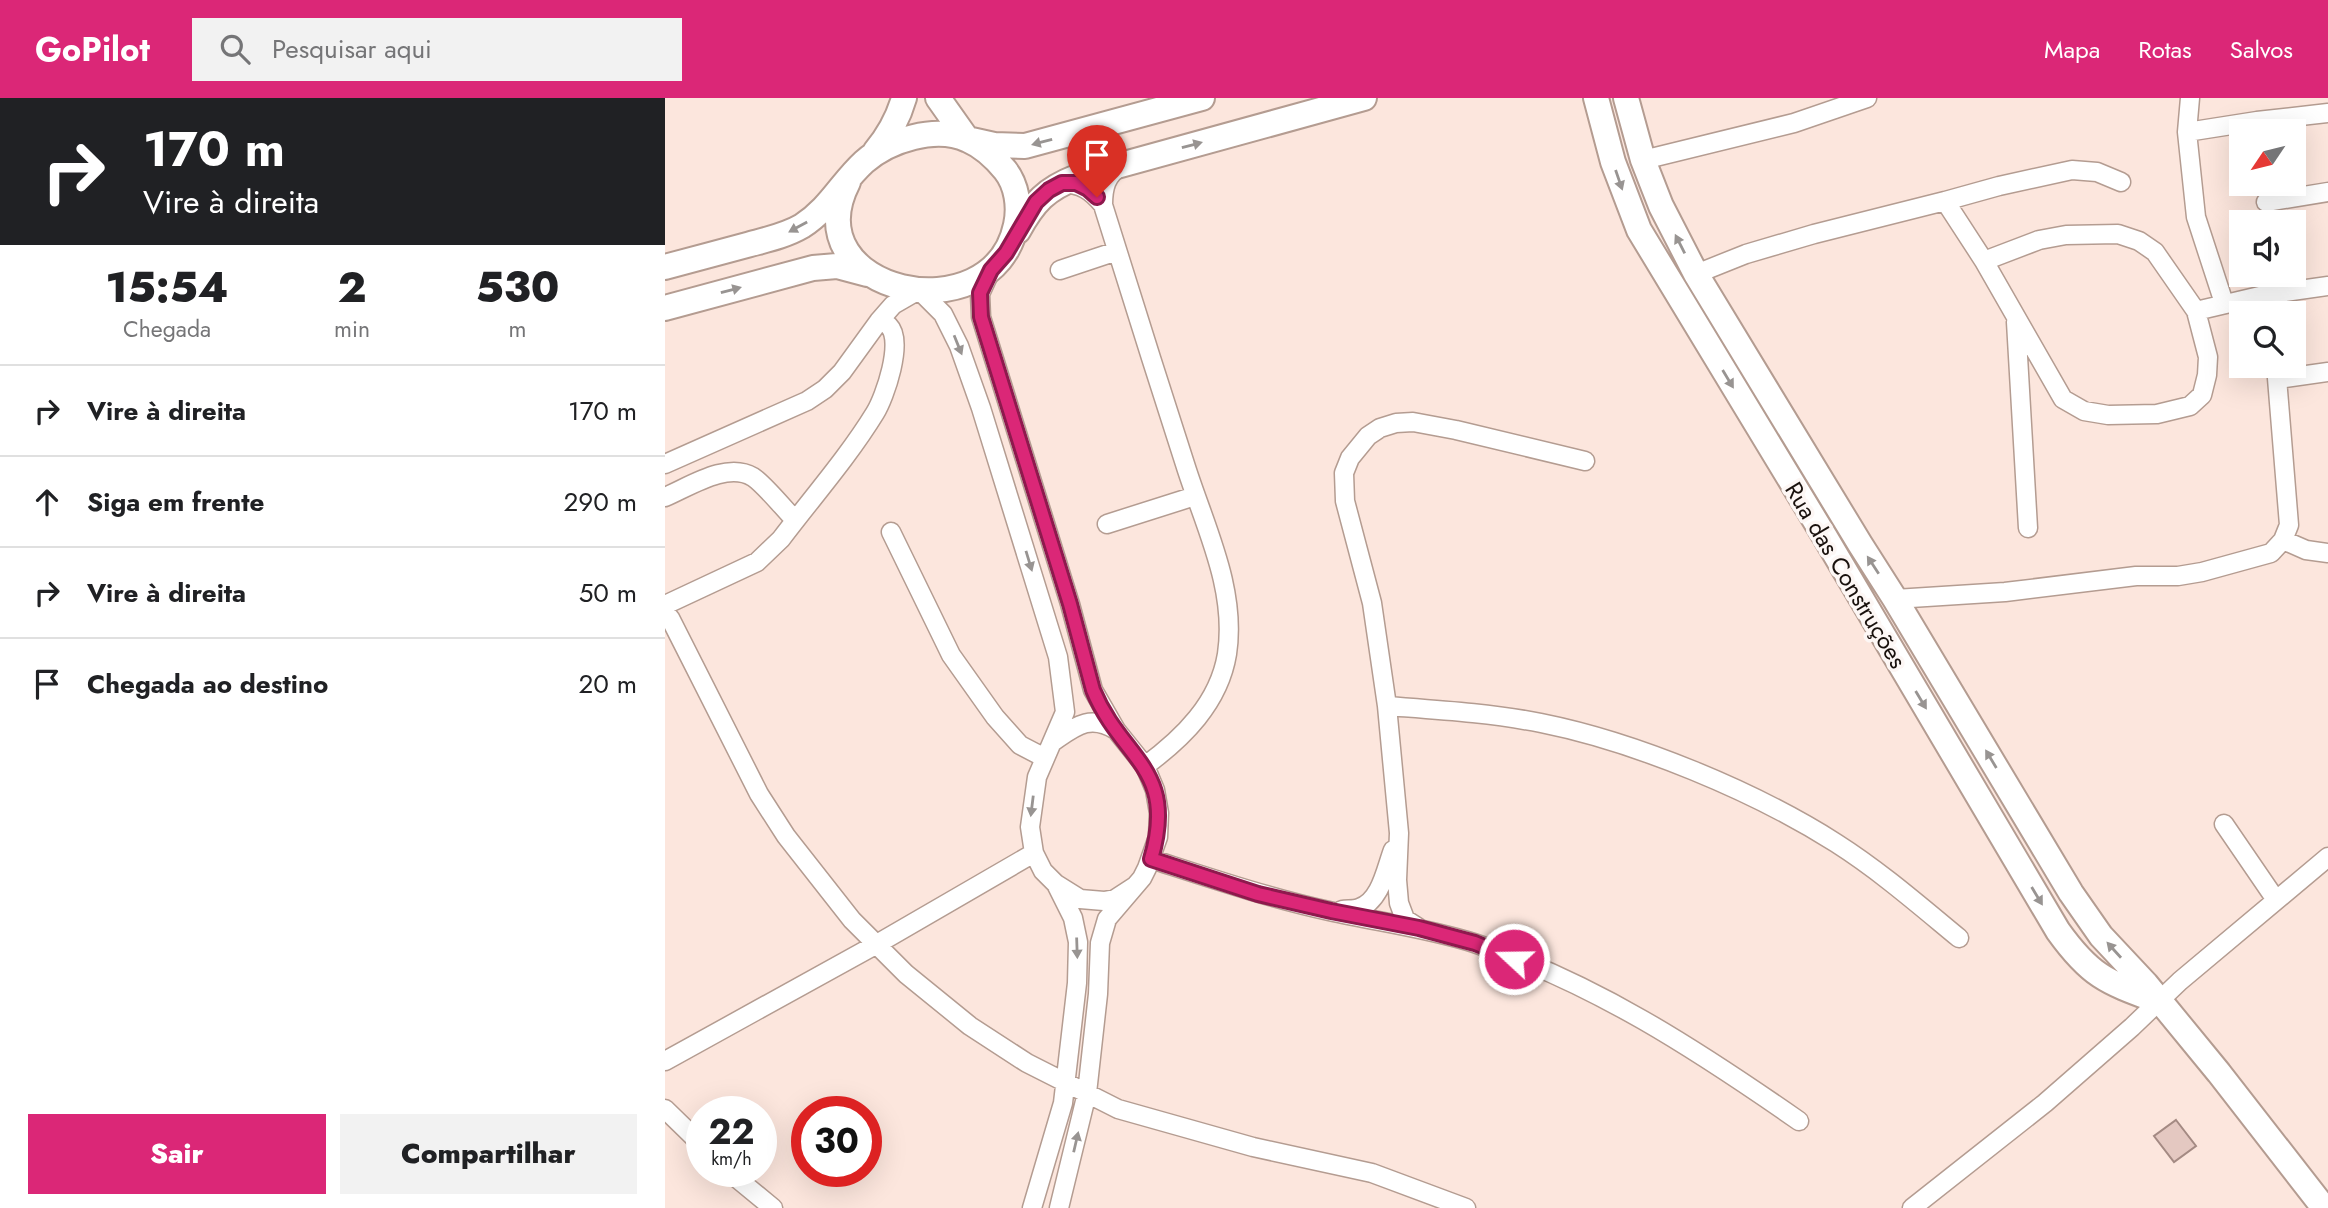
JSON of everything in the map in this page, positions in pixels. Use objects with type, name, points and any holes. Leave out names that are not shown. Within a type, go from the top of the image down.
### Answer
[{"type":"street","points":[[665,267],[782,236],[800,227],[825,208],[855,172],[873,156],[889,136],[900,114],[904,98]]},
{"type":"street","points":[[938,98],[967,139],[994,158],[1011,181],[1017,209],[1009,247]]},
{"type":"street","points":[[873,156],[895,143],[919,136],[944,135],[994,145],[1025,146],[1202,98]]},
{"type":"street","points":[[1059,1208],[1087,1093],[1098,994],[1100,943],[1107,919],[1142,878],[1151,859],[1158,837],[1159,813],[1155,790],[1145,766],[1116,730],[1093,690],[1070,604],[981,317],[980,293],[991,270],[1009,247],[1036,202],[1062,183],[1364,98]]},
{"type":"street","points":[[1643,160],[1794,123],[1867,98]]},
{"type":"street","points":[[2190,98],[2187,132],[2196,218],[2224,303]]},
{"type":"street","name":"Rua das Construções","points":[[1597,103],[1613,162],[1639,230],[1825,537],[2058,931],[2084,964],[2100,977],[2115,986],[2159,1001]]},
{"type":"street","name":"Rua das Construções","points":[[1628,103],[1643,160],[1661,206],[1696,274],[2078,904],[2101,936],[2147,984],[2324,1208]]},
{"type":"street","points":[[2187,132],[2328,113]]},
{"type":"street","points":[[1103,205],[1106,182],[1111,172],[1126,163]]},
{"type":"street","points":[[1696,274],[1746,254],[1803,237],[1999,186],[2072,170],[2097,172],[2121,182]]},
{"type":"street","points":[[848,182],[840,197],[838,225],[846,249],[853,260],[871,275],[882,297],[879,321]]},
{"type":"street","points":[[1062,183],[1076,183],[1088,189],[1103,205],[1222,574],[1227,598],[1227,654],[1216,688],[1197,720],[1172,746],[1145,766]]},
{"type":"street","points":[[2266,202],[2328,192]]},
{"type":"street","points":[[1945,201],[1984,261],[2063,399],[2084,411],[2108,415],[2145,414],[2175,411],[2190,406],[2202,395],[2208,357],[2196,311],[2155,252],[2139,241],[2119,234],[2066,235],[2039,240],[1984,261]]},
{"type":"street","points":[[1060,270],[1118,251]]},
{"type":"street","points":[[665,308],[813,268],[849,267],[897,287],[936,291],[972,281],[991,270]]},
{"type":"street","points":[[2196,311],[2264,295],[2328,286]]},
{"type":"street","points":[[665,464],[807,401],[825,389],[842,372],[893,305],[919,290]]},
{"type":"street","points":[[919,290],[943,314],[959,346],[981,408],[1058,657],[1065,712],[1037,777],[1030,827],[1034,853],[1043,871],[1056,884],[1080,899],[1115,899],[1135,886]]},
{"type":"street","points":[[2264,295],[2265,301]]},
{"type":"street","points":[[2016,316],[2028,528]]},
{"type":"street","points":[[879,321],[890,327],[894,350],[885,389],[876,411],[781,539],[757,562],[667,612],[735,748],[773,815],[814,874],[852,920],[906,974],[1003,1049],[1118,1109],[1254,1147],[1372,1173],[1467,1208]]},
{"type":"street","points":[[2306,372],[2328,372]]},
{"type":"street","points":[[1895,599],[2005,592],[2136,576],[2178,576],[2271,553],[2283,541],[2289,525],[2277,378]]},
{"type":"street","points":[[1419,928],[1405,919],[1399,903],[1399,833],[1387,706],[1371,603],[1344,488],[1344,473],[1358,447],[1380,428],[1413,422],[1585,461]]},
{"type":"street","points":[[665,497],[721,473],[740,473],[753,477],[795,520]]},
{"type":"street","points":[[1107,524],[1195,496]]},
{"type":"street","points":[[891,532],[951,655],[995,717],[1020,745],[1049,750]]},
{"type":"street","points":[[2283,541],[2306,550],[2328,554]]},
{"type":"street","points":[[1387,706],[1464,711],[1542,723],[1619,744],[1695,771],[1766,804],[1836,843],[1959,937]]},
{"type":"street","points":[[1049,750],[1074,727],[1090,722],[1103,722],[1116,730]]},
{"type":"street","points":[[2224,824],[2276,900]]},
{"type":"street","points":[[1331,911],[1360,908],[1372,900],[1399,833]]},
{"type":"street","points":[[665,1061],[877,944],[1034,853]]},
{"type":"street","points":[[1912,1208],[2045,1103],[2159,1001],[2328,857]]},
{"type":"street","points":[[1151,859],[1258,894],[1419,928],[1475,943],[1596,993],[1714,1062],[1799,1121]]},
{"type":"street","points":[[1032,1208],[1063,1103],[1076,996],[1078,943],[1073,919],[1056,884]]},
{"type":"street","points":[[665,1109],[686,1129]]},
{"type":"street","points":[[747,1187],[773,1208]]},
{"type":"building","points":[[2176,1120],[2196,1146],[2174,1162],[2154,1136]]},
{"type":"route","points":[[1097,197],[1076,183],[1062,183],[1036,202],[1006,253],[991,270],[980,293],[981,317],[1070,604],[1093,690],[1116,730],[1145,766],[1155,790],[1159,813],[1158,837],[1151,859],[1258,894],[1419,928],[1475,943],[1514,959]]}]
